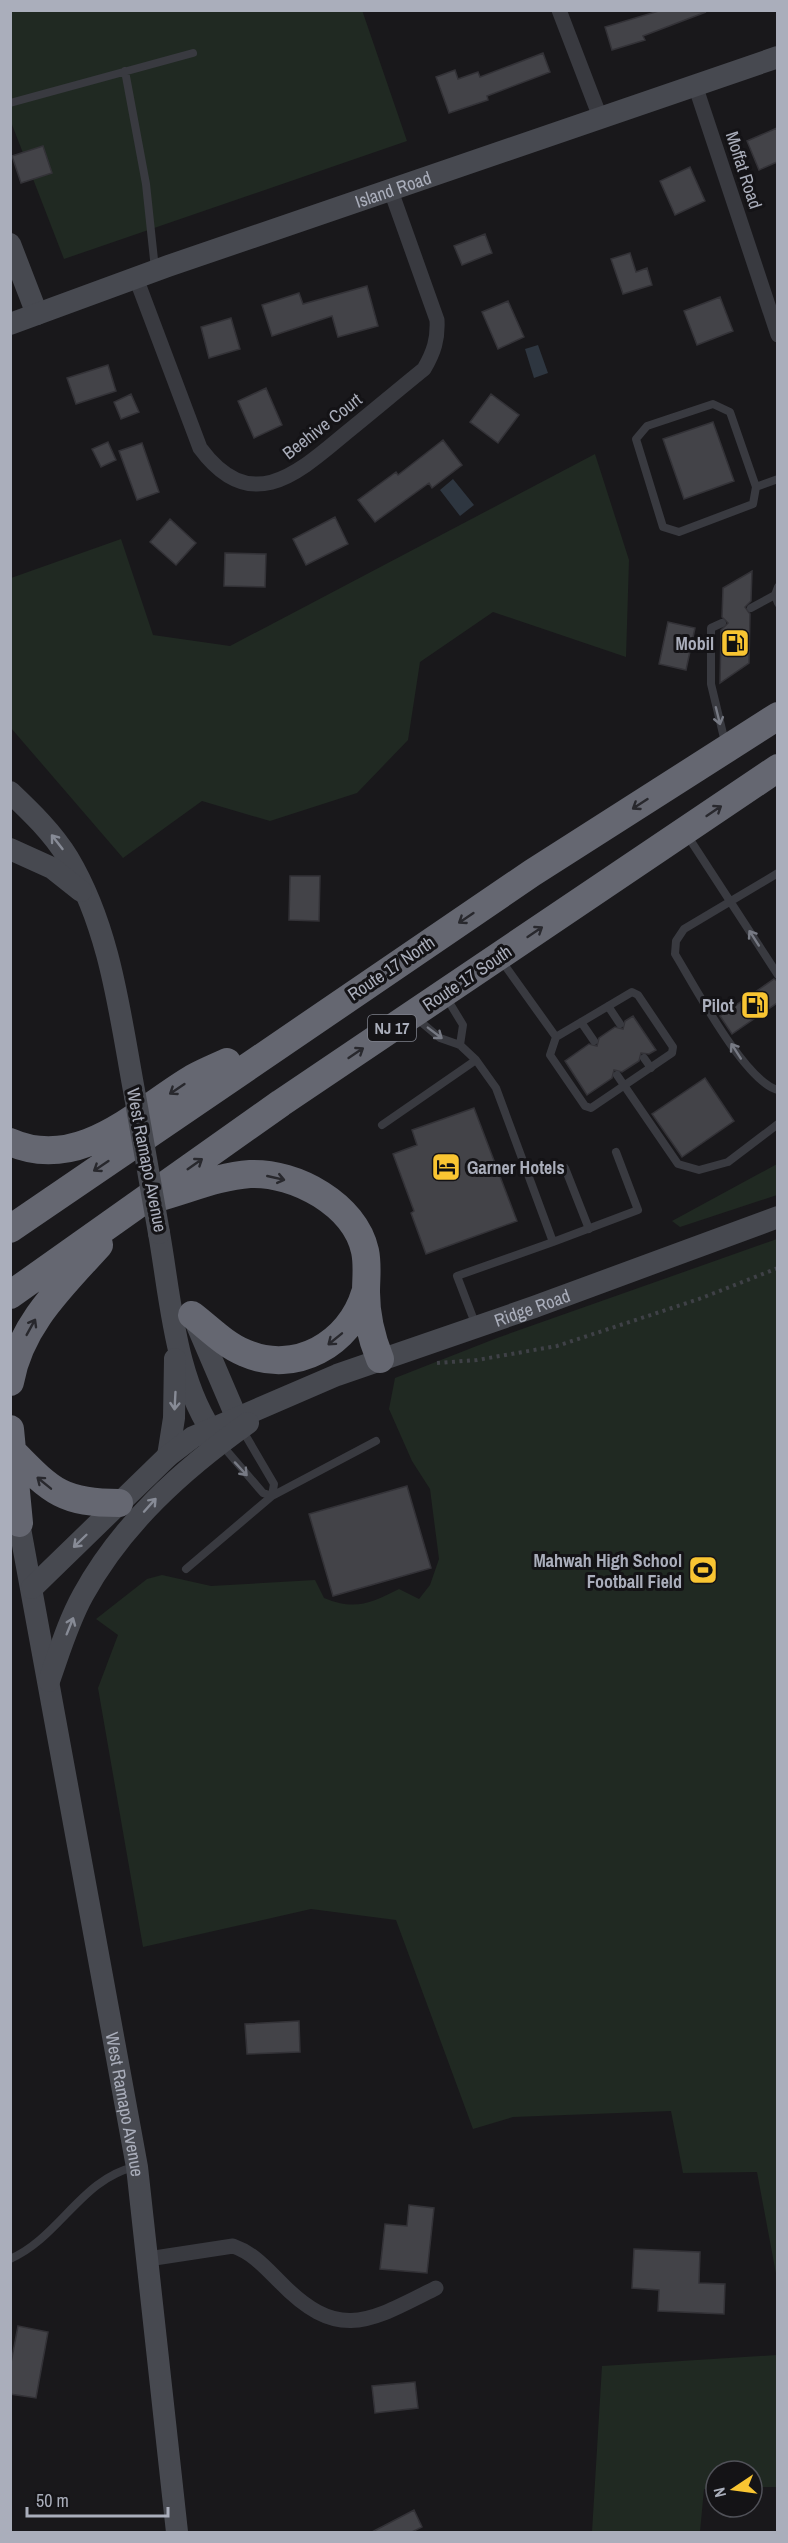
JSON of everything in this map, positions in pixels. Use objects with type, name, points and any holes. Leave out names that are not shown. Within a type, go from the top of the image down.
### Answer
[{"type":"highway","name":"Route 17 North","points":[[10,1229],[322,1014],[532,873],[777,716]]},
{"type":"highway","name":"Route 17 South","points":[[10,1295],[138,1203],[777,768]]},
{"type":"highway","points":[[10,1142],[45,1150],[71,1147],[94,1140],[116,1130],[193,1078],[322,1014]]},
{"type":"highway","points":[[10,1382],[16,1357],[34,1320],[60,1287],[138,1203],[249,1174],[275,1177],[302,1186],[328,1200],[356,1228],[365,1251],[369,1328],[380,1359]]},
{"type":"highway","points":[[182,1308],[244,1353],[267,1359],[290,1360],[323,1348],[342,1334],[358,1314],[366,1291]]},
{"type":"highway","points":[[13,1442],[44,1483],[63,1495],[84,1502],[119,1503]]},
{"type":"highway","points":[[13,1442],[15,1525]]},
{"type":"street","points":[[559,10],[600,117]]},
{"type":"street","name":"Island Road","points":[[10,324],[146,274],[777,57]]},
{"type":"street","name":"Moffat Road","points":[[695,85],[777,335]]},
{"type":"street","name":"Beehive Court","points":[[146,274],[201,448],[212,464],[228,476],[244,482],[262,484],[279,481],[305,467],[424,369],[433,354],[438,337],[437,320],[392,190]]},
{"type":"street","points":[[10,244],[37,314]]},
{"type":"street","name":"West Ramapo Avenue","points":[[10,792],[62,849],[99,926],[109,960],[159,1233],[182,1308]]},
{"type":"street","name":"West Ramapo Avenue","points":[[12,850],[52,868],[84,893]]},
{"type":"street","name":"Ridge Road","points":[[239,1423],[285,1396],[380,1359],[777,1217]]},
{"type":"street","points":[[49,1681],[77,1609],[96,1576],[155,1499],[197,1459],[215,1436],[239,1423],[182,1308]]},
{"type":"street","points":[[182,1308],[193,1395],[215,1436]]},
{"type":"street","points":[[168,1456],[182,1308]]},
{"type":"street","points":[[32,1588],[168,1456],[193,1437],[215,1436]]},
{"type":"street","name":"West Ramapo Avenue","points":[[15,1525],[32,1588],[137,2167],[177,2532]]},
{"type":"street","points":[[148,2259],[233,2246],[254,2256],[295,2298],[334,2321],[349,2322],[371,2317],[436,2288]]},
{"type":"lane","points":[[10,103],[193,53]]},
{"type":"lane","points":[[125,71],[146,184],[146,274]]},
{"type":"lane","points":[[713,404],[730,412],[756,487],[753,504],[679,532],[663,527],[636,439],[647,426],[713,404]]},
{"type":"lane","points":[[756,487],[777,479]]},
{"type":"lane","points":[[751,608],[777,595]]},
{"type":"lane","points":[[722,623],[711,628],[711,684],[726,749]]},
{"type":"lane","points":[[684,831],[777,975]]},
{"type":"lane","points":[[777,873],[684,929],[676,941],[675,954],[748,1069],[770,1088],[777,1090]]},
{"type":"lane","points":[[498,957],[556,1037]]},
{"type":"lane","points":[[632,992],[638,995],[673,1047],[672,1053],[591,1108],[585,1106],[550,1055],[556,1037],[581,1022],[632,992]]},
{"type":"lane","points":[[444,993],[463,1025],[460,1045]]},
{"type":"lane","points":[[608,1006],[620,1024]]},
{"type":"lane","points":[[412,1015],[440,1038],[460,1045],[476,1059],[496,1088],[553,1242]]},
{"type":"lane","points":[[581,1022],[594,1041]]},
{"type":"lane","points":[[644,1058],[651,1068]]},
{"type":"lane","points":[[382,1125],[476,1059]]},
{"type":"lane","points":[[617,1076],[678,1164],[699,1170],[728,1162],[777,1124]]},
{"type":"lane","points":[[476,1326],[457,1276],[638,1210],[616,1152]]},
{"type":"lane","points":[[565,1168],[589,1229]]},
{"type":"lane","points":[[239,1423],[273,1484],[272,1496]]},
{"type":"lane","points":[[215,1436],[264,1493],[272,1496]]},
{"type":"lane","points":[[186,1569],[272,1496],[376,1442]]},
{"type":"lane","points":[[10,2259],[27,2252],[98,2183],[119,2170],[137,2167]]},
{"type":"path","points":[[436,1364],[477,1360],[557,1346],[699,1299],[777,1268]]},
{"type":"shaded area","points":[[362,10],[407,141],[64,259],[11,122],[11,11]]},
{"type":"shaded area","points":[[538,345],[548,373],[534,378],[525,349]]},
{"type":"shaded area","points":[[595,454],[629,560],[626,657],[493,612],[420,662],[408,740],[357,793],[270,821],[202,801],[123,858],[11,728],[11,578],[121,539],[153,635],[230,646]]},
{"type":"shaded area","points":[[453,479],[474,505],[460,516],[440,490]]},
{"type":"shaded area","points":[[777,1164],[777,1195],[680,1227],[672,1221]]},
{"type":"shaded area","points":[[778,1239],[777,2279],[757,2172],[683,2173],[671,2111],[513,2117],[473,2129],[396,1920],[311,1909],[143,1947],[98,1688],[118,1635],[96,1619],[147,1579],[162,1575],[211,1586],[315,1580],[324,1598],[354,1605],[380,1598],[399,1589],[419,1599],[430,1585],[439,1559],[430,1489],[412,1461],[389,1409],[395,1378],[497,1338]]},
{"type":"shaded area","points":[[777,2355],[777,2487],[764,2487],[764,2459],[704,2459],[700,2532],[592,2532],[602,2366]]},
{"type":"building","points":[[662,10],[706,12],[643,36],[645,40],[612,50],[605,27]]},
{"type":"building","points":[[543,53],[550,72],[487,96],[488,100],[449,113],[436,77],[455,70],[458,79],[478,72],[480,77]]},
{"type":"building","points":[[777,128],[777,162],[759,170],[747,141]]},
{"type":"building","points":[[43,146],[52,173],[21,183],[12,156]]},
{"type":"building","points":[[690,167],[705,201],[675,215],[660,181]]},
{"type":"building","points":[[485,234],[492,253],[462,265],[454,246]]},
{"type":"building","points":[[630,253],[636,272],[647,268],[652,285],[623,294],[611,259]]},
{"type":"building","points":[[367,286],[378,326],[338,337],[332,316],[272,336],[262,305],[299,293],[303,304]]},
{"type":"building","points":[[720,297],[733,331],[697,345],[684,311]]},
{"type":"building","points":[[508,301],[524,337],[498,349],[482,312]]},
{"type":"building","points":[[231,318],[240,349],[209,358],[201,327]]},
{"type":"building","points":[[108,365],[116,391],[76,404],[67,378]]},
{"type":"building","points":[[266,388],[282,425],[254,438],[238,401]]},
{"type":"building","points":[[131,394],[139,412],[121,419],[114,402]]},
{"type":"building","points":[[491,394],[519,415],[498,443],[470,422]]},
{"type":"building","points":[[713,422],[734,481],[684,499],[663,439]]},
{"type":"building","points":[[443,440],[462,465],[432,488],[429,483],[375,522],[358,500],[396,472],[398,475]]},
{"type":"building","points":[[108,442],[116,460],[101,467],[92,449]]},
{"type":"building","points":[[142,443],[159,492],[137,500],[119,451]]},
{"type":"building","points":[[335,517],[348,544],[306,565],[293,539]]},
{"type":"building","points":[[170,519],[196,543],[176,565],[150,542]]},
{"type":"building","points":[[225,553],[266,554],[265,587],[224,586]]},
{"type":"building","name":"Mobil","points":[[752,571],[751,601],[745,607],[750,614],[749,663],[720,683],[721,630],[728,623],[722,617],[723,588]]},
{"type":"building","points":[[668,622],[695,628],[686,670],[659,664]]},
{"type":"building","points":[[290,876],[320,876],[319,921],[289,920]]},
{"type":"building","points":[[774,979],[777,981],[777,1003],[732,1034],[720,1016]]},
{"type":"building","points":[[633,1016],[656,1050],[649,1054],[641,1053],[639,1061],[622,1072],[614,1070],[612,1078],[587,1095],[565,1061],[589,1044],[597,1046],[599,1038],[615,1027],[623,1029],[625,1021]]},
{"type":"building","points":[[705,1078],[734,1121],[682,1157],[652,1114]]},
{"type":"building","name":"Garner Hotels","points":[[474,1108],[517,1221],[426,1254],[411,1213],[414,1211],[393,1154],[417,1145],[412,1130]]},
{"type":"building","points":[[407,1486],[431,1568],[333,1596],[309,1514]]},
{"type":"building","points":[[299,2021],[300,2052],[247,2054],[245,2024]]},
{"type":"building","points":[[409,2205],[434,2208],[427,2273],[380,2269],[385,2224],[407,2226]]},
{"type":"building","points":[[634,2249],[700,2252],[699,2283],[725,2284],[724,2314],[658,2311],[659,2290],[632,2288]]},
{"type":"building","points":[[18,2326],[48,2332],[36,2398],[10,2394],[10,2368]]},
{"type":"building","points":[[415,2382],[418,2408],[375,2413],[372,2386]]},
{"type":"building","points":[[414,2510],[422,2527],[412,2532],[372,2532]]},
{"type":"place","name":"Mobil","points":[[735,643]]},
{"type":"place","name":"Pilot","points":[[755,1005]]},
{"type":"place","name":"Garner Hotels","points":[[446,1167]]},
{"type":"place","name":"Mahwah High School Football Field","points":[[703,1570]]}]
